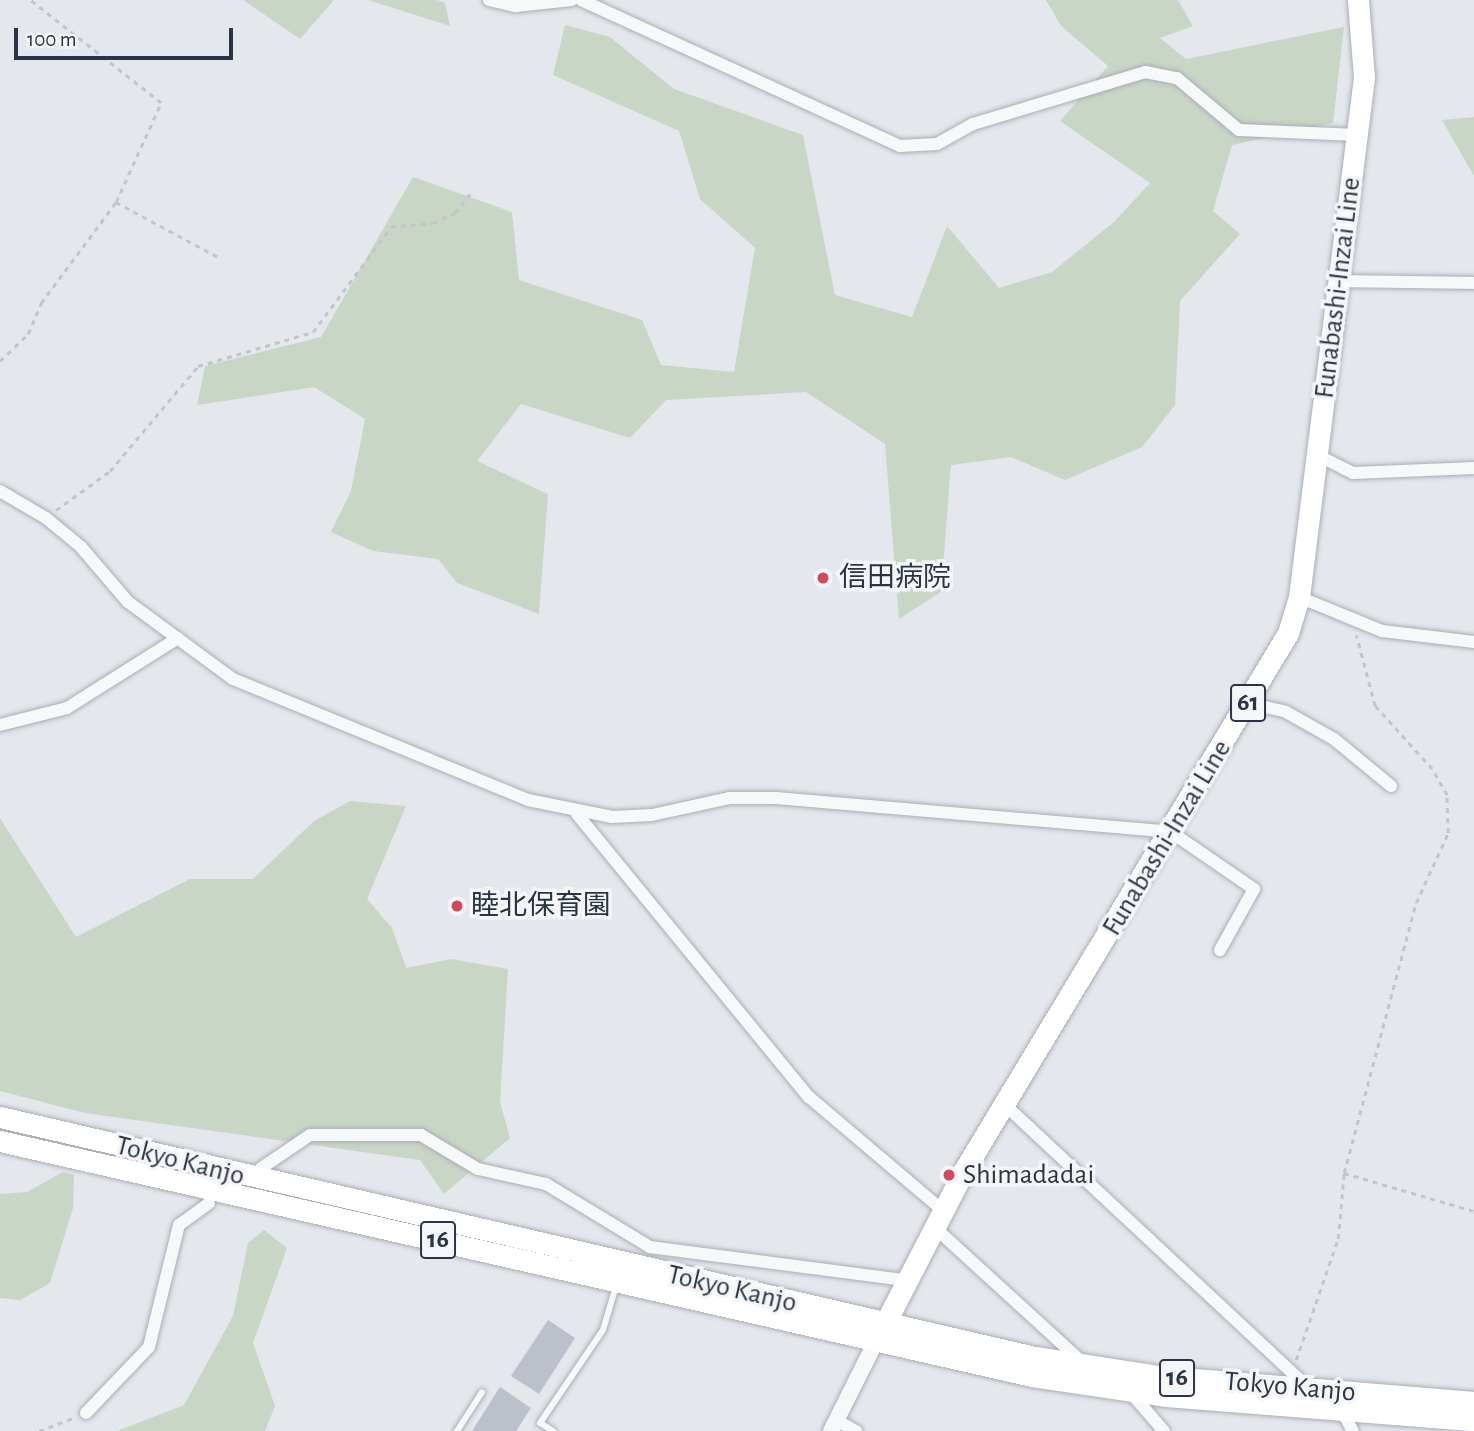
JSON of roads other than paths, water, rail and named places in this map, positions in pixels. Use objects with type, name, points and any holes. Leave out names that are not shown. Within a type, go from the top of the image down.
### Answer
[{"type":"main road","name":"Funabashi-Inzai Line","points":[[880,1334],[937,1217],[1281,648],[1299,597],[1357,135],[1364,64],[1358,0]]},
{"type":"main road","name":"Tokyo Kanjo","points":[[0,1117],[880,1334],[1129,1392],[1339,1401],[1474,1402]]},
{"type":"main road","name":"Tokyo Kanjo","points":[[0,1141],[618,1281],[880,1334],[1086,1365],[1311,1390],[1339,1401],[1474,1420]]},
{"type":"street","points":[[489,0],[516,6],[572,0]]},
{"type":"street","points":[[581,0],[900,146],[937,144],[973,124],[1145,72],[1177,78],[1239,130],[1357,135]]},
{"type":"street","points":[[1339,281],[1474,283]]},
{"type":"street","points":[[1317,455],[1353,473],[1474,468]]},
{"type":"street","points":[[0,491],[46,518],[128,602],[233,679],[577,814],[652,815],[729,798],[776,798],[1171,832],[1254,889],[1220,950]]},
{"type":"street","points":[[1299,597],[1351,622],[1474,642]]},
{"type":"street","points":[[0,725],[67,708],[178,638]]},
{"type":"street","points":[[1248,704],[1286,712],[1334,739],[1391,786]]},
{"type":"street","points":[[577,814],[808,1097],[937,1217],[1086,1365],[1129,1392],[1164,1431]]},
{"type":"street","points":[[1004,1104],[1311,1390]]},
{"type":"street","points":[[260,1169],[310,1135],[421,1135],[478,1169],[546,1184],[650,1247],[905,1280]]},
{"type":"street","points":[[86,1413],[149,1347],[179,1225],[209,1203]]},
{"type":"street","points":[[856,1431],[834,1426],[880,1334]]},
{"type":"street","points":[[1339,1401],[1353,1431]]},
{"type":"lane","points":[[534,1431],[603,1330],[618,1281]]},
{"type":"lane","points":[[457,1431],[482,1392]]},
{"type":"lane","points":[[540,1423],[553,1431]]},
{"type":"place","name":"信田病院","points":[[823,578]]},
{"type":"place","name":"睦北保育園","points":[[457,906]]},
{"type":"place","name":"Shimadadai","points":[[949,1175]]}]
